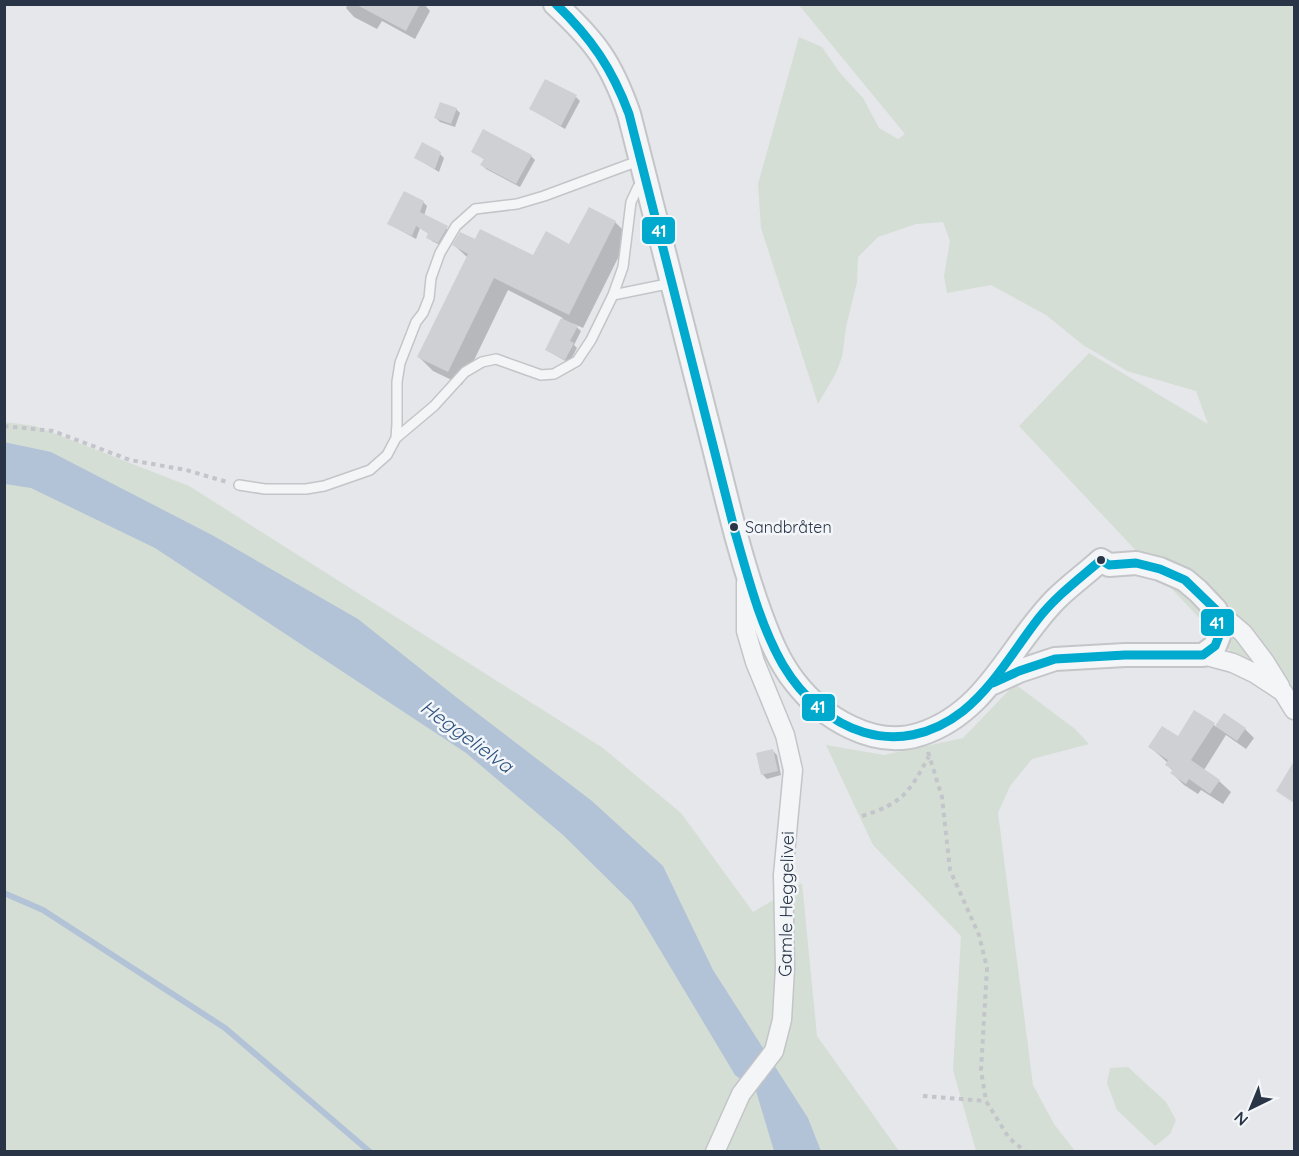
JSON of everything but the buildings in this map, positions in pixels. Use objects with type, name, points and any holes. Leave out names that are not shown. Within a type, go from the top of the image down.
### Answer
[{"type":"street","points":[[555,4],[596,45],[614,74],[629,114],[746,575],[776,651],[794,681],[820,709],[851,728],[869,734],[900,738],[919,735],[947,723],[993,683],[1056,599],[1101,560],[1109,565],[1136,563],[1160,569],[1185,580],[1243,633],[1265,662],[1294,710]]},
{"type":"street","name":"Gamle Heggelivei","points":[[715,1152],[741,1094],[774,1051],[783,1020],[785,968],[783,875],[794,770],[785,735],[754,662],[746,631],[746,575]]},
{"type":"street","points":[[1203,655],[1215,646],[1219,636],[1216,610]]},
{"type":"street","points":[[993,683],[1019,671],[1055,659],[1125,655],[1203,655],[1233,663],[1254,673],[1283,692]]},
{"type":"lane","points":[[239,485],[288,490],[332,483],[370,470],[387,454],[396,438],[397,382],[400,363],[416,322],[423,314],[429,298],[430,278],[440,253],[456,226],[475,209],[517,204],[641,160]]},
{"type":"lane","points":[[396,438],[435,406],[465,372],[482,362],[496,359],[541,375],[554,374],[577,361],[613,295],[623,267],[631,202],[638,187],[646,183]]},
{"type":"lane","points":[[613,295],[672,283]]},
{"type":"path","points":[[4,426],[53,431],[130,459],[186,470],[239,485]]},
{"type":"path","points":[[919,735],[930,756],[942,797],[950,870],[979,934],[987,968],[981,1070],[986,1101],[1009,1138],[1026,1152]]},
{"type":"path","points":[[862,816],[888,807],[904,795],[915,782],[930,756]]},
{"type":"path","points":[[923,1096],[986,1101]]},
{"type":"shaded area","points":[[799,5],[1294,5],[1294,719],[1019,426],[1089,353],[1208,424],[1196,391],[1127,371],[1083,345],[1046,315],[991,285],[947,293],[944,276],[950,241],[943,222],[916,224],[878,237],[858,257],[857,282],[846,327],[842,357],[836,373],[818,404],[761,228],[758,184],[799,37],[822,47],[840,73],[863,98],[879,128],[898,139],[905,134]]},
{"type":"shaded area","points":[[5,422],[35,426],[189,486],[603,748],[681,813],[753,912],[802,883],[817,1036],[899,1151],[5,1152]]},
{"type":"shaded area","points":[[1015,684],[1075,729],[1089,744],[1032,759],[1010,786],[998,813],[1033,1085],[1054,1124],[1075,1151],[976,1151],[953,1070],[961,936],[873,845],[826,745],[884,755],[963,738]]},
{"type":"shaded area","points":[[1128,1067],[1166,1102],[1176,1120],[1170,1134],[1155,1146],[1117,1110],[1107,1083],[1110,1068]]},
{"type":"water","name":"Heggelielva","points":[[4,442],[51,452],[212,535],[358,619],[592,801],[663,866],[713,970],[808,1118],[821,1151],[774,1151],[756,1091],[735,1075],[632,903],[563,835],[466,753],[155,548],[31,488],[5,484]]},
{"type":"waterway","points":[[4,893],[43,910],[225,1028],[370,1152]]},
{"type":"transit line","name":"41","points":[[556,4],[580,29],[599,54],[629,114],[735,532],[755,600],[783,665],[819,708],[840,722],[864,732],[888,737],[913,735],[938,726],[963,711],[974,701],[994,679],[1052,603],[1101,560],[1109,565],[1136,563],[1160,569],[1185,580],[1216,610],[1219,636],[1215,646],[1203,655],[1125,655],[1055,659],[1019,671],[993,683]]},
{"type":"place","name":"Sandbråten","points":[[734,527]]}]
